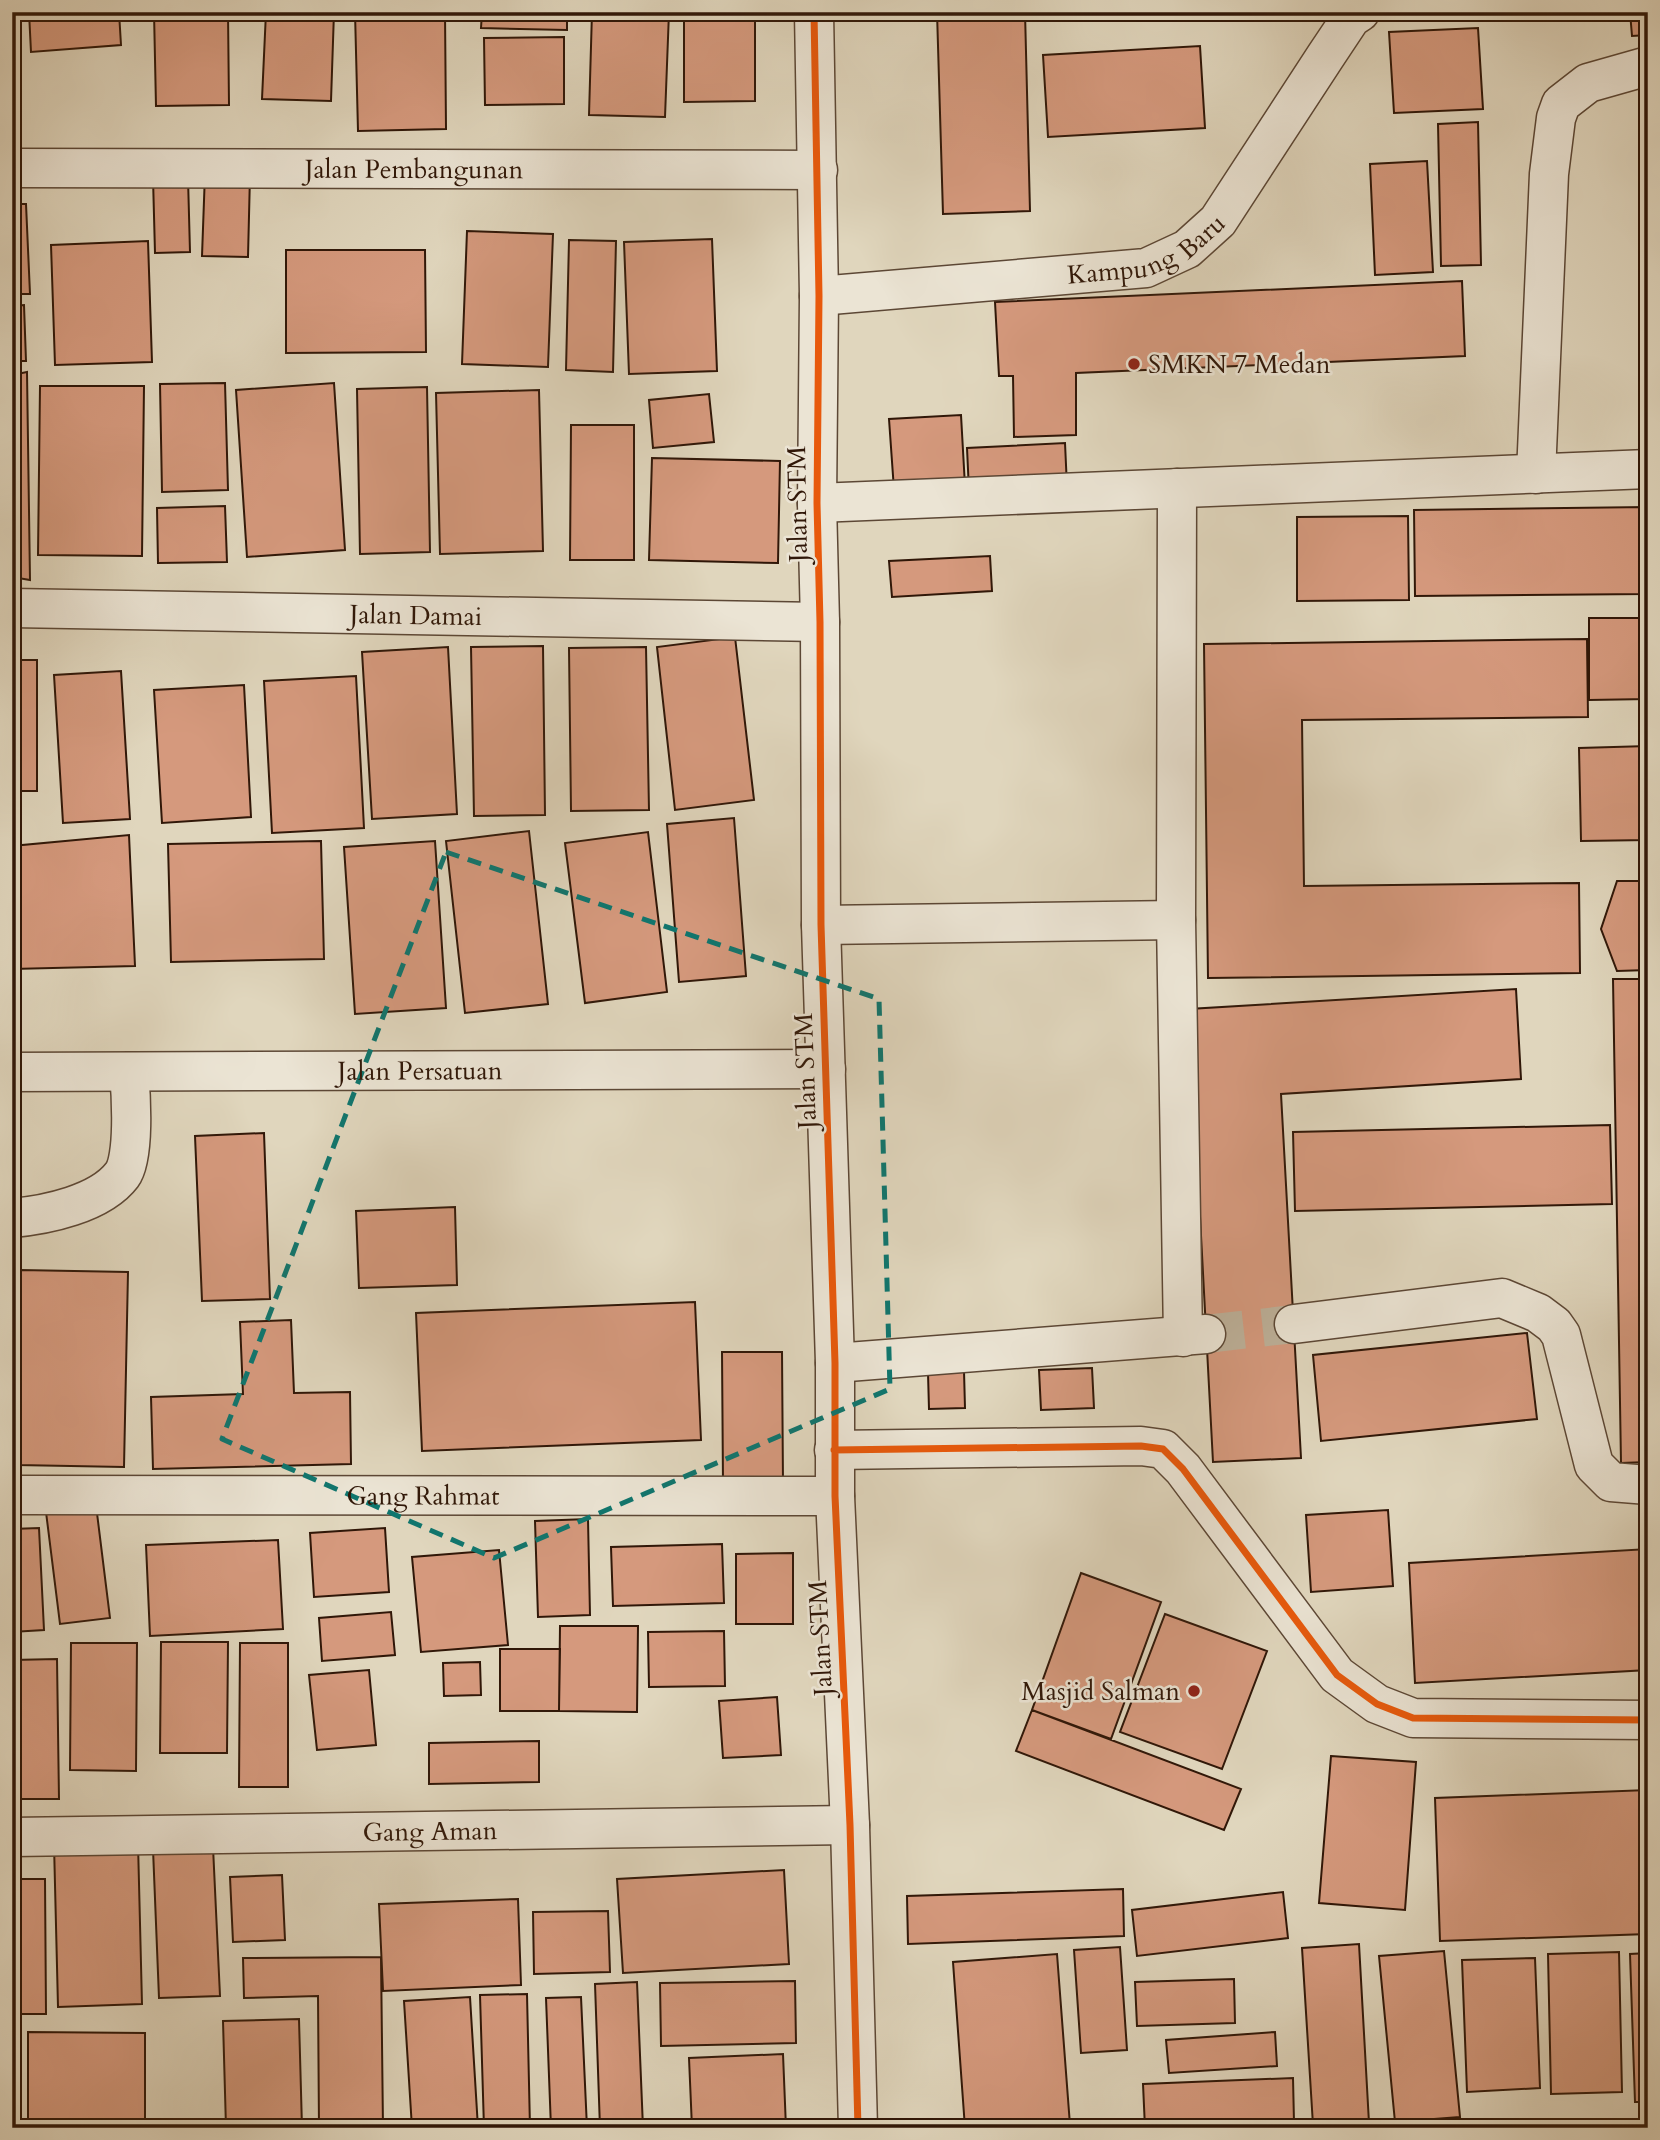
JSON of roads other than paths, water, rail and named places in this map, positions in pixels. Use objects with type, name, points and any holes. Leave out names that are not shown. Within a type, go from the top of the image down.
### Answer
[{"type":"street","name":"Jalan STM","points":[[814,12],[819,296],[817,503],[821,925],[835,1363],[835,1496],[850,1825],[858,2128]]},
{"type":"street","name":"Kampung Baru","points":[[819,296],[1146,268],[1187,249],[1219,221],[1351,18],[1360,12]]},
{"type":"street","points":[[1535,474],[1549,174],[1556,118],[1561,104],[1588,83],[1648,66]]},
{"type":"street","name":"Jalan Pembangunan","points":[[12,168],[818,170]]},
{"type":"street","points":[[817,503],[1648,469]]},
{"type":"street","points":[[835,1363],[1195,1335],[1176,920],[1177,488]]},
{"type":"street","name":"Jalan Damai","points":[[12,608],[820,622]]},
{"type":"street","points":[[821,925],[1176,920]]},
{"type":"street","name":"Jalan Persatuan","points":[[12,1072],[826,1069]]},
{"type":"street","points":[[12,1218],[42,1215],[75,1205],[104,1191],[123,1174],[129,1150],[132,1101],[129,1072]]},
{"type":"street","points":[[1294,1324],[1502,1298],[1538,1313],[1554,1325],[1561,1335],[1594,1465],[1611,1482],[1648,1485]]},
{"type":"street","points":[[834,1450],[1142,1446],[1163,1450],[1183,1469],[1337,1675],[1377,1704],[1413,1718],[1648,1720]]},
{"type":"street","name":"Gang Rahmat","points":[[12,1495],[835,1496]]},
{"type":"street","name":"Gang Aman","points":[[12,1837],[850,1825]]},
{"type":"tunnel","points":[[1206,1334],[1294,1324]]},
{"type":"place","name":"SMKN 7 Medan","points":[[1134,364]]},
{"type":"place","name":"Masjid Salman","points":[[1194,1691]]}]
